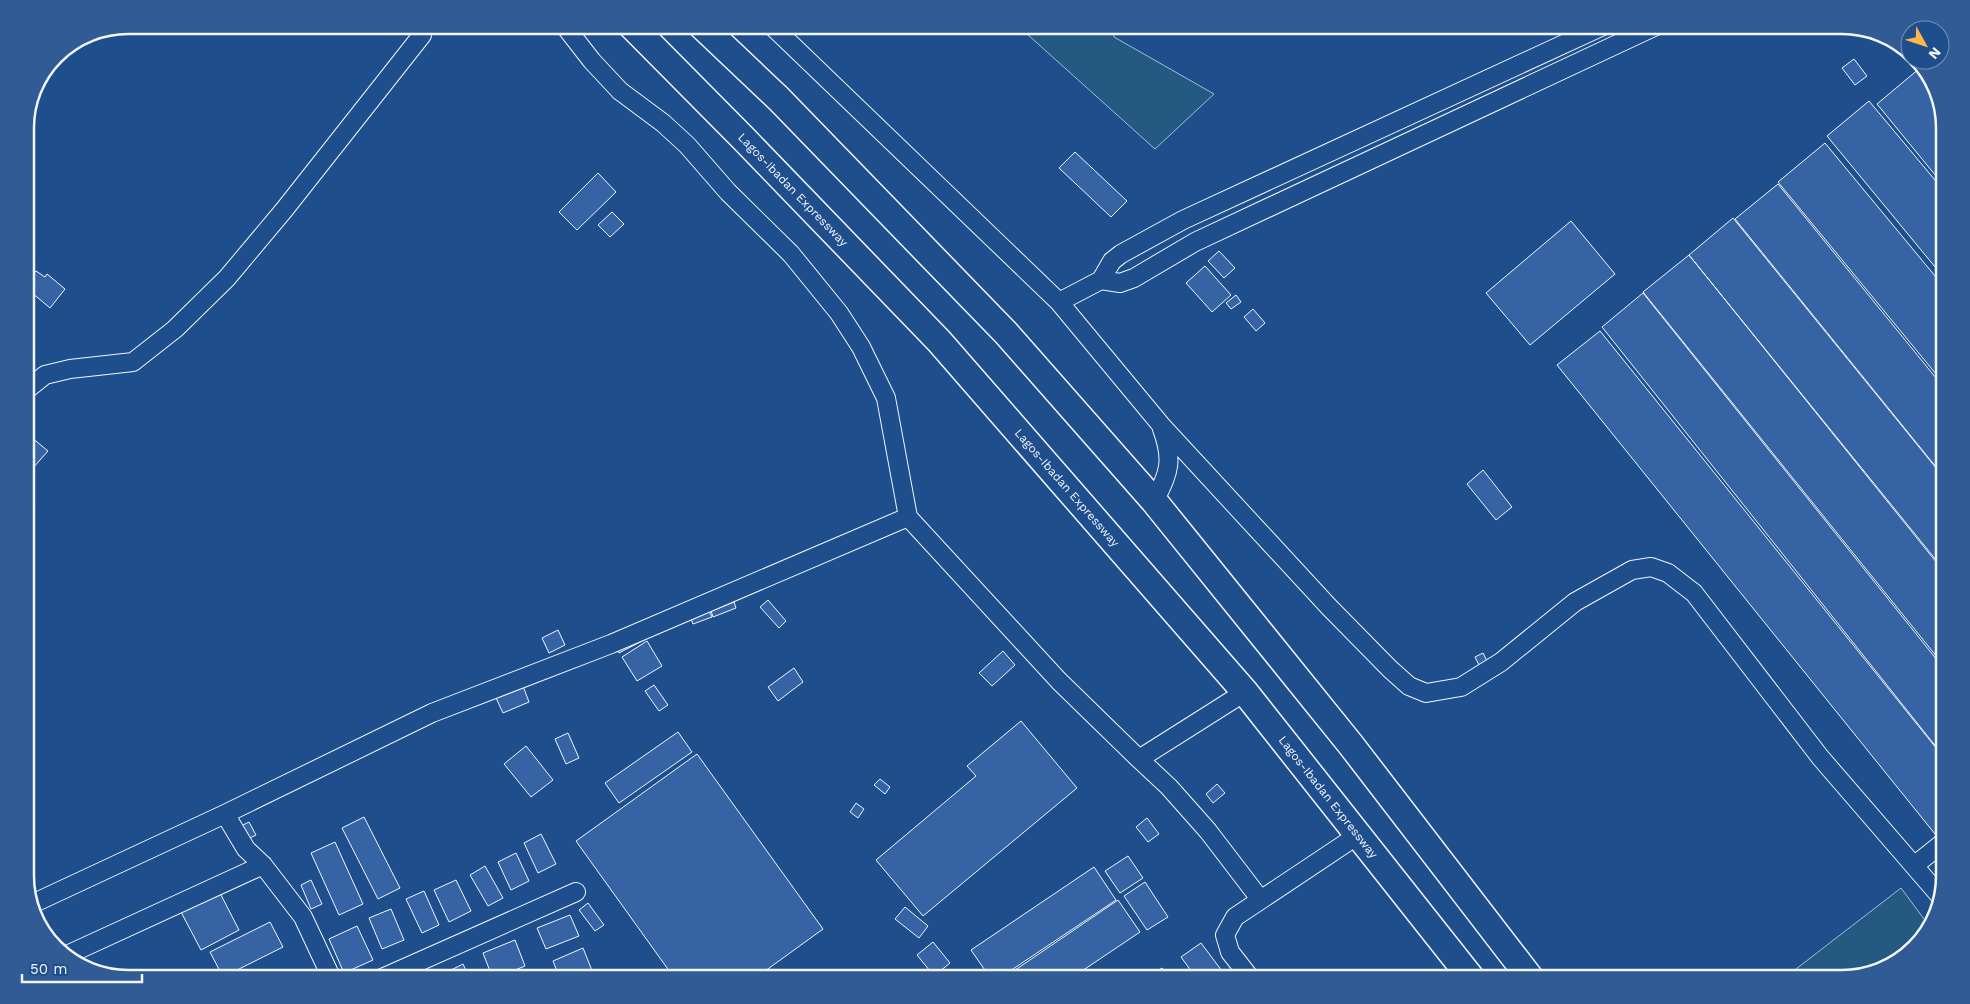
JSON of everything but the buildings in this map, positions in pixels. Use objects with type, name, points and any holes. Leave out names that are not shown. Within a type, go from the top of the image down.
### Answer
[{"type":"highway","name":"Lagos-Ibadan Expressway","points":[[640,34],[744,138],[939,341],[1245,692],[1465,970]]},
{"type":"highway","points":[[711,34],[780,99],[999,326],[1154,501],[1351,745],[1524,970]]},
{"type":"street","points":[[34,384],[45,375],[70,369],[133,362],[175,329],[227,278],[284,210],[422,34]]},
{"type":"street","points":[[571,34],[620,92],[663,122],[728,192],[791,254],[839,313],[861,347],[886,398],[908,517],[1059,681],[1169,787],[1208,831],[1260,899]]},
{"type":"street","points":[[781,34],[1059,302],[1161,425],[1329,606],[1408,686],[1426,693],[1461,687],[1501,662],[1575,602],[1632,570],[1651,567],[1668,573],[1694,593],[1820,757],[1935,890]]},
{"type":"street","points":[[1059,302],[1101,280],[1112,261],[1121,254],[1183,220],[1573,34]]},
{"type":"street","points":[[1101,280],[1120,283],[1134,278],[1195,242],[1639,34]]},
{"type":"street","points":[[1154,501],[1164,482],[1170,457],[1161,425]]},
{"type":"street","points":[[38,901],[225,814],[432,713],[611,644],[908,517]]},
{"type":"street","points":[[1140,759],[1245,692]]},
{"type":"street","points":[[225,814],[246,849],[263,865],[302,917],[328,970]]},
{"type":"street","points":[[1244,970],[1230,952],[1225,935],[1235,917],[1358,834]]},
{"type":"street","points":[[1915,865],[1936,848]]},
{"type":"street","points":[[73,952],[263,865]]},
{"type":"street","points":[[400,970],[576,892]]},
{"type":"shaded area","points":[[1027,34],[1114,34],[1114,37],[1214,94],[1155,149]]},
{"type":"shaded area","points":[[1901,888],[1925,921],[1904,947],[1884,961],[1855,969],[1795,970]]}]
